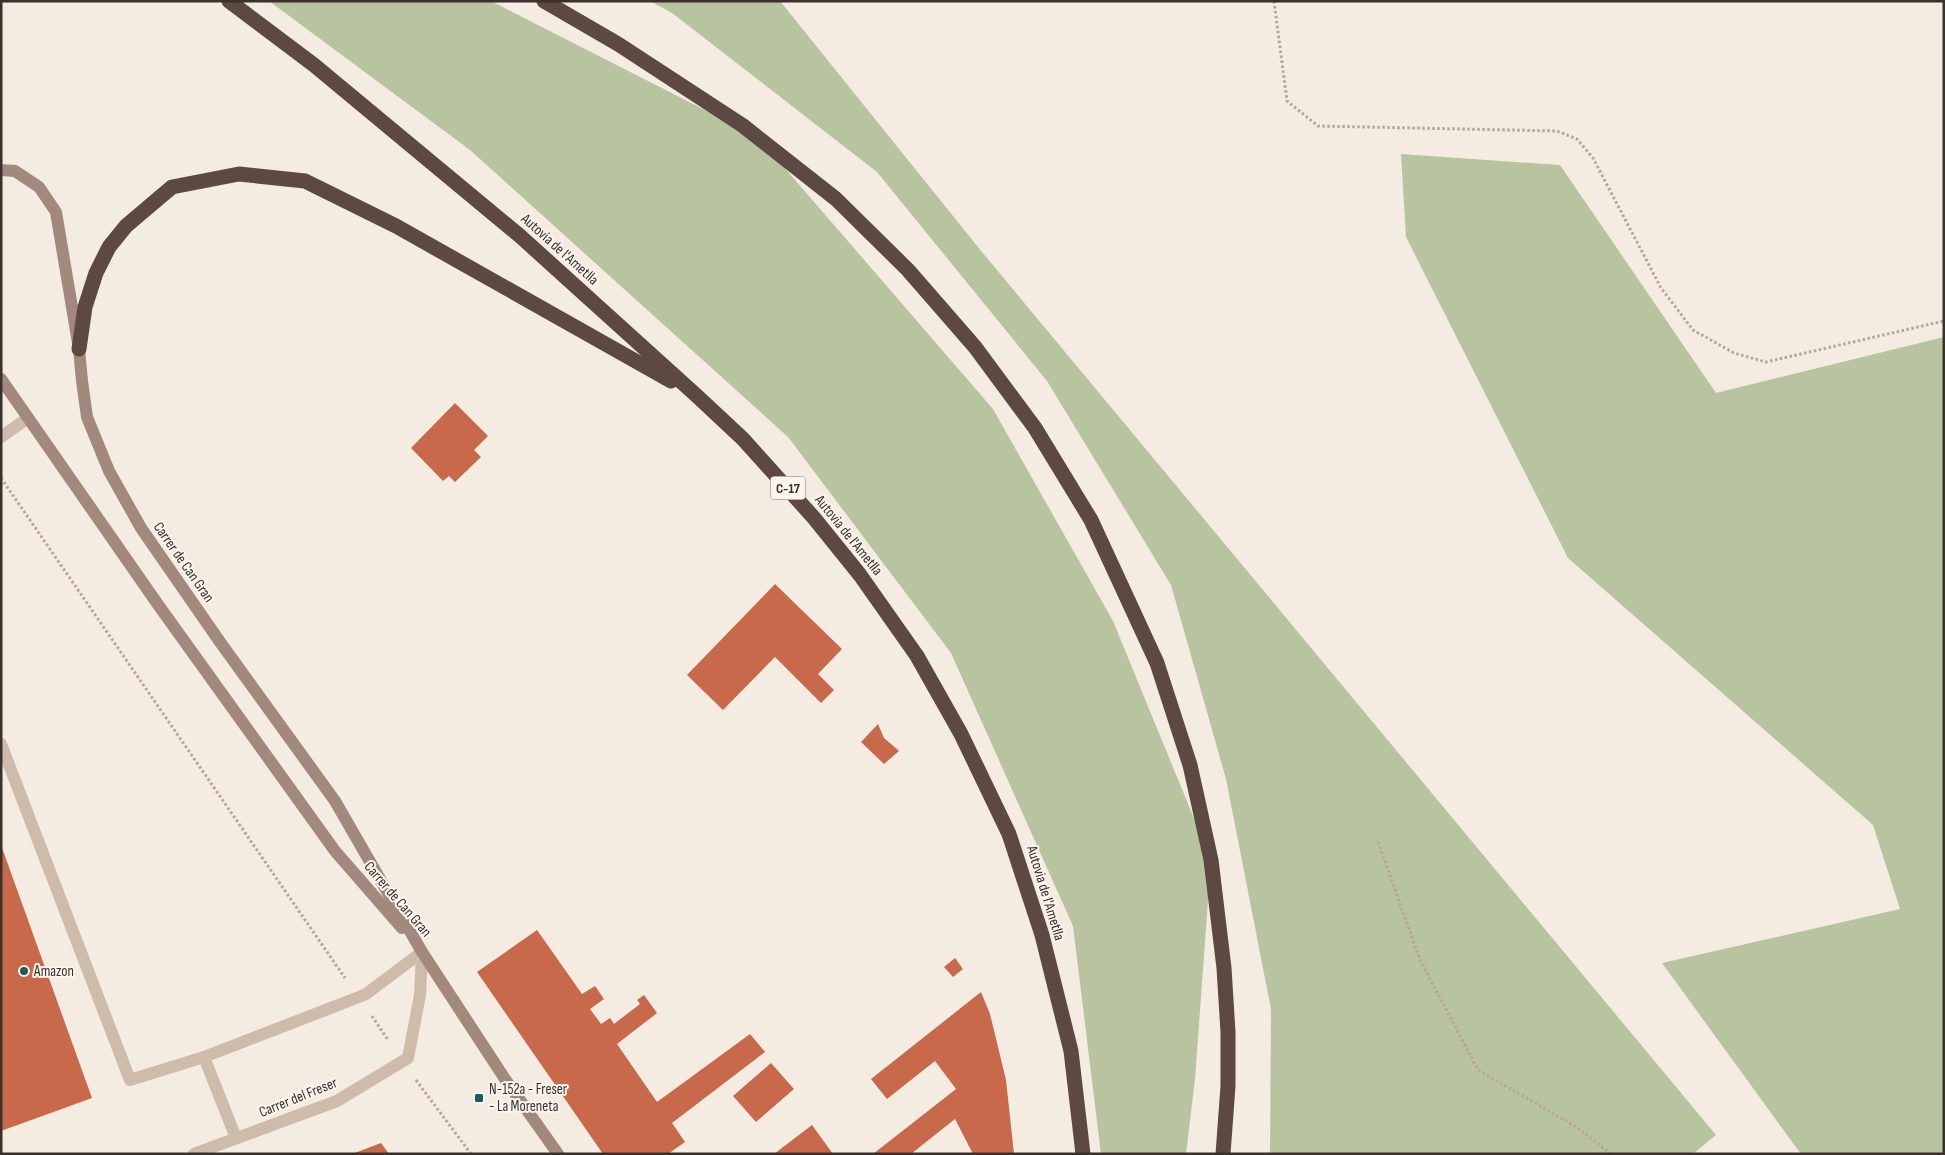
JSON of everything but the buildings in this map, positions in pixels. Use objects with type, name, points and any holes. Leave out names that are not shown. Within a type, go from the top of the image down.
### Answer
[{"type":"highway","name":"Autovia de l'Ametlla","points":[[229,1],[314,66],[520,236],[697,396],[750,446],[814,518],[860,574],[917,656],[961,734],[1009,834],[1042,935],[1071,1051],[1083,1154]]},
{"type":"highway","points":[[544,1],[618,44],[742,125],[836,199],[908,270],[975,347],[1035,428],[1091,520],[1153,654],[1190,765],[1211,860],[1224,968],[1228,1032],[1225,1154]]},
{"type":"highway","points":[[80,349],[85,307],[96,274],[109,247],[126,226],[172,187],[239,174],[305,181],[396,226],[697,396]]},
{"type":"main road","name":"Carrer de Can Gran","points":[[1,170],[15,171],[39,187],[56,212],[80,349],[87,417],[108,471],[152,544],[335,801],[422,952],[505,1079],[558,1154]]},
{"type":"main road","name":"Carrer de Can Gran","points":[[1,379],[158,606],[335,851],[422,952]]},
{"type":"street","points":[[1,438],[28,418]]},
{"type":"street","points":[[1,744],[130,1080],[204,1057],[366,994],[422,952]]},
{"type":"street","name":"Carrer de Can Gran","points":[[408,1058],[420,996],[422,952]]},
{"type":"street","points":[[204,1057],[236,1138]]},
{"type":"street","name":"Carrer del Freser","points":[[194,1154],[338,1101],[408,1058]]},
{"type":"path","points":[[1274,1],[1287,101],[1318,126],[1557,131],[1577,139],[1593,158],[1661,288],[1693,330],[1734,353],[1766,362],[1944,322]]},
{"type":"path","points":[[1,478],[374,1019]]},
{"type":"path","points":[[1378,842],[1420,960],[1478,1070],[1575,1126],[1611,1154]]},
{"type":"path","points":[[430,1099],[471,1154]]},
{"type":"green space","points":[[269,1],[491,1],[758,137],[993,409],[1113,621],[1211,860],[1195,1079],[1186,1154],[1101,1154],[1073,926],[951,653],[788,437],[470,150]]},
{"type":"green space","points":[[650,1],[780,1],[982,252],[1716,1135],[1693,1154],[1270,1154],[1271,1009],[1226,779],[1171,585],[1047,381],[877,172],[672,13]]},
{"type":"green space","points":[[1401,154],[1560,165],[1716,393],[1944,337],[1944,1154],[1801,1154],[1662,963],[1900,909],[1873,825],[1568,558],[1406,237]]},
{"type":"place","name":"Amazon","points":[[24,971]]},
{"type":"place","name":"N-152a - Freser - La Moreneta","points":[[479,1098]]}]
